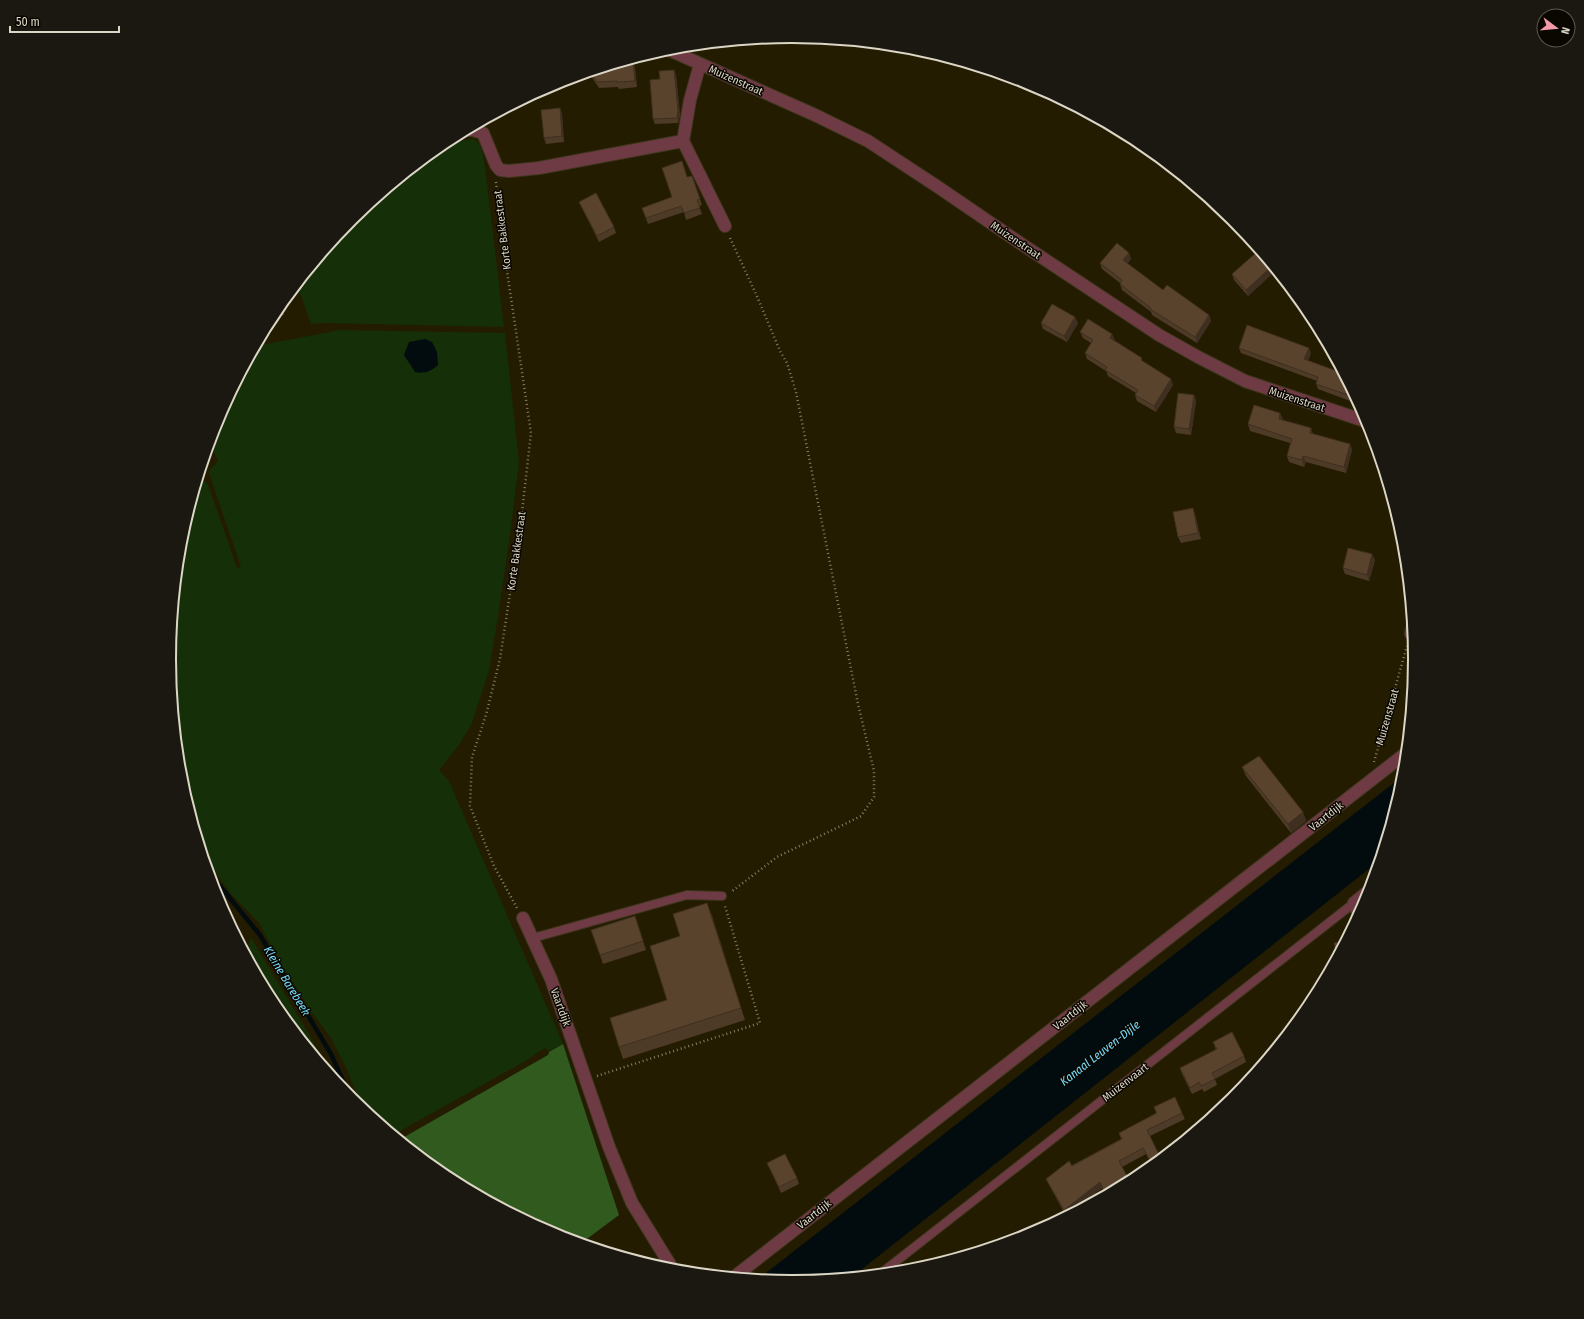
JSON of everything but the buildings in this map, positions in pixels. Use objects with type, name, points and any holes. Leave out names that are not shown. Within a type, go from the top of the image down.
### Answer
[{"type":"street","name":"Muizenstraat","points":[[678,54],[815,115],[868,141],[938,186],[1020,243],[1160,335],[1198,357],[1245,381],[1360,419]]},
{"type":"street","points":[[700,64],[690,100],[683,142],[725,226]]},
{"type":"street","points":[[476,131],[483,132],[496,165],[500,170],[509,171],[539,168],[683,142]]},
{"type":"street","name":"Vaartdijk","points":[[738,1274],[1400,758]]},
{"type":"street","name":"Muizenvaart","points":[[1354,903],[1361,897]]},
{"type":"street","points":[[1354,903],[1356,908]]},
{"type":"street","name":"Vaartdijk","points":[[524,918],[551,979],[609,1147],[632,1203],[669,1263]]},
{"type":"lane","points":[[533,938],[687,895],[722,896]]},
{"type":"lane","name":"Muizenvaart","points":[[887,1268],[1354,903]]},
{"type":"path","name":"Korte Bakkestraat","points":[[500,170],[496,187],[506,271],[530,433],[521,520],[500,659],[486,715],[472,757],[470,806],[494,866],[524,918]]},
{"type":"path","points":[[586,1079],[760,1023],[722,896],[732,891],[777,857],[861,816],[874,797],[874,771],[858,704],[796,392],[787,363],[725,226]]},
{"type":"path","name":"Muizenstraat","points":[[1368,784],[1408,646]]},
{"type":"green space","points":[[473,139],[476,141],[481,147],[484,159],[504,327],[326,323],[311,324],[299,290],[328,253],[386,196],[417,170],[458,141]]},
{"type":"green space","points":[[340,330],[505,333],[519,462],[499,610],[489,670],[472,723],[459,745],[439,770],[449,781],[563,1044],[549,1051],[545,1048],[527,1060],[397,1133],[358,1096],[347,1070],[331,1038],[310,1010],[282,965],[259,923],[231,894],[211,866],[187,780],[177,700],[176,660],[177,619],[187,539],[202,481],[206,482],[209,487],[237,568],[241,567],[209,473],[210,469],[218,460],[212,449],[222,424],[239,387],[262,345]]},
{"type":"green space","points":[[251,937],[323,1059],[279,1002],[248,948]]},
{"type":"green space","points":[[563,1044],[619,1215],[586,1240],[556,1229],[519,1212],[484,1193],[449,1172],[403,1138],[548,1055],[549,1052]]},
{"type":"water","points":[[425,339],[432,342],[437,352],[438,365],[427,372],[415,372],[404,355],[409,342]]},
{"type":"water","name":"Kanaal Leuven-Dijle","points":[[1397,781],[1373,866],[858,1272],[832,1275],[763,1275]]},
{"type":"waterway","name":"Kleine Barebeek","points":[[217,883],[260,935],[331,1054],[344,1082]]}]
